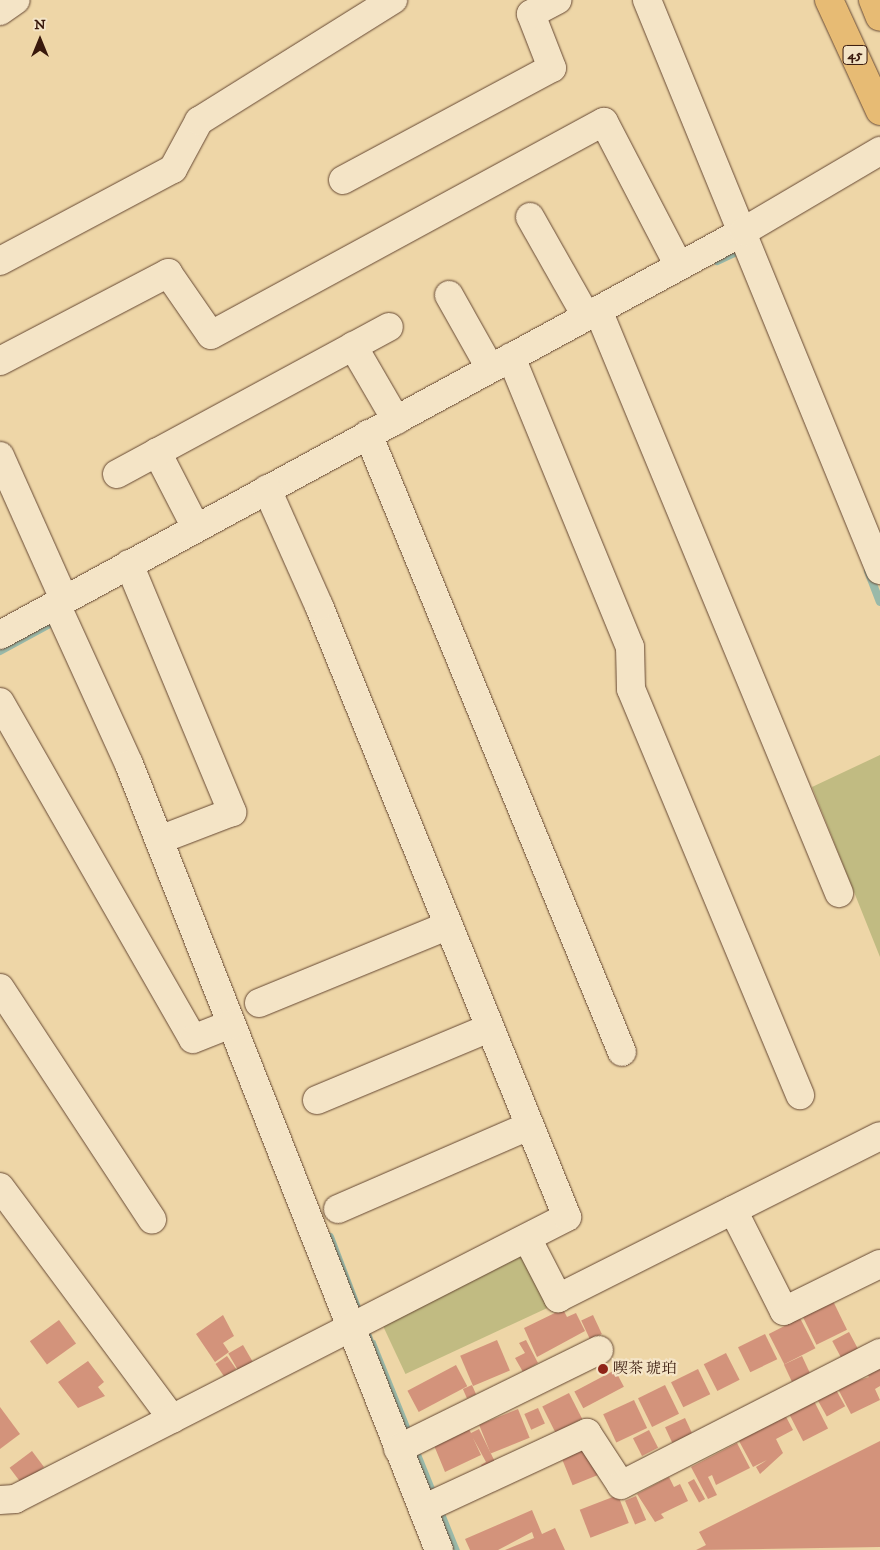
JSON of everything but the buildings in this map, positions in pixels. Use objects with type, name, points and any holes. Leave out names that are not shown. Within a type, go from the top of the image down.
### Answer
[{"type":"main road","name":"45","points":[[830,0],[880,111]]},
{"type":"main road","points":[[872,0],[880,17]]},
{"type":"street","points":[[0,11],[16,0]]},
{"type":"street","points":[[0,261],[173,170],[199,121],[393,0]]},
{"type":"street","points":[[343,180],[552,68],[531,14],[557,0]]},
{"type":"street","points":[[647,0],[744,231],[880,570]]},
{"type":"street","points":[[0,361],[168,273],[211,335],[604,122],[679,266]]},
{"type":"street","points":[[0,634],[61,609],[133,575],[196,528],[271,497],[373,442],[396,420],[598,318],[679,266],[744,231],[880,151]]},
{"type":"street","points":[[530,217],[598,318],[839,893]]},
{"type":"street","points":[[449,295],[508,365],[630,647],[631,689],[800,1095]]},
{"type":"street","points":[[117,474],[389,327]]},
{"type":"street","points":[[353,346],[396,420]]},
{"type":"street","points":[[373,442],[622,1052]]},
{"type":"street","points":[[157,452],[196,528]]},
{"type":"street","points":[[0,456],[61,609],[165,838],[231,1024],[360,1324],[431,1505],[439,1550]]},
{"type":"street","points":[[0,1500],[15,1499],[567,1217],[271,497]]},
{"type":"street","points":[[133,575],[232,812],[165,838]]},
{"type":"street","points":[[0,702],[192,1039],[231,1024]]},
{"type":"street","points":[[259,1003],[447,926]]},
{"type":"street","points":[[0,988],[152,1219]]},
{"type":"street","points":[[317,1100],[489,1028]]},
{"type":"street","points":[[338,1209],[529,1126]]},
{"type":"street","points":[[527,1238],[558,1298],[880,1136]]},
{"type":"street","points":[[0,1187],[172,1419]]},
{"type":"street","points":[[733,1210],[784,1311],[880,1264]]},
{"type":"street","points":[[407,1445],[599,1350]]},
{"type":"street","points":[[431,1505],[587,1433],[621,1485],[880,1352]]},
{"type":"shaded area","points":[[880,755],[880,957],[812,787]]},
{"type":"shaded area","points":[[527,1249],[553,1305],[405,1374],[379,1318]]},
{"type":"shaded area","points":[[375,1340],[460,1550],[449,1550],[366,1344]]},
{"type":"waterway","points":[[717,261],[738,251]]},
{"type":"waterway","points":[[868,571],[880,602]]},
{"type":"waterway","points":[[0,651],[59,619]]},
{"type":"waterway","points":[[330,1237],[372,1347]]},
{"type":"place","name":"喫茶 琥珀","points":[[603,1369]]}]
